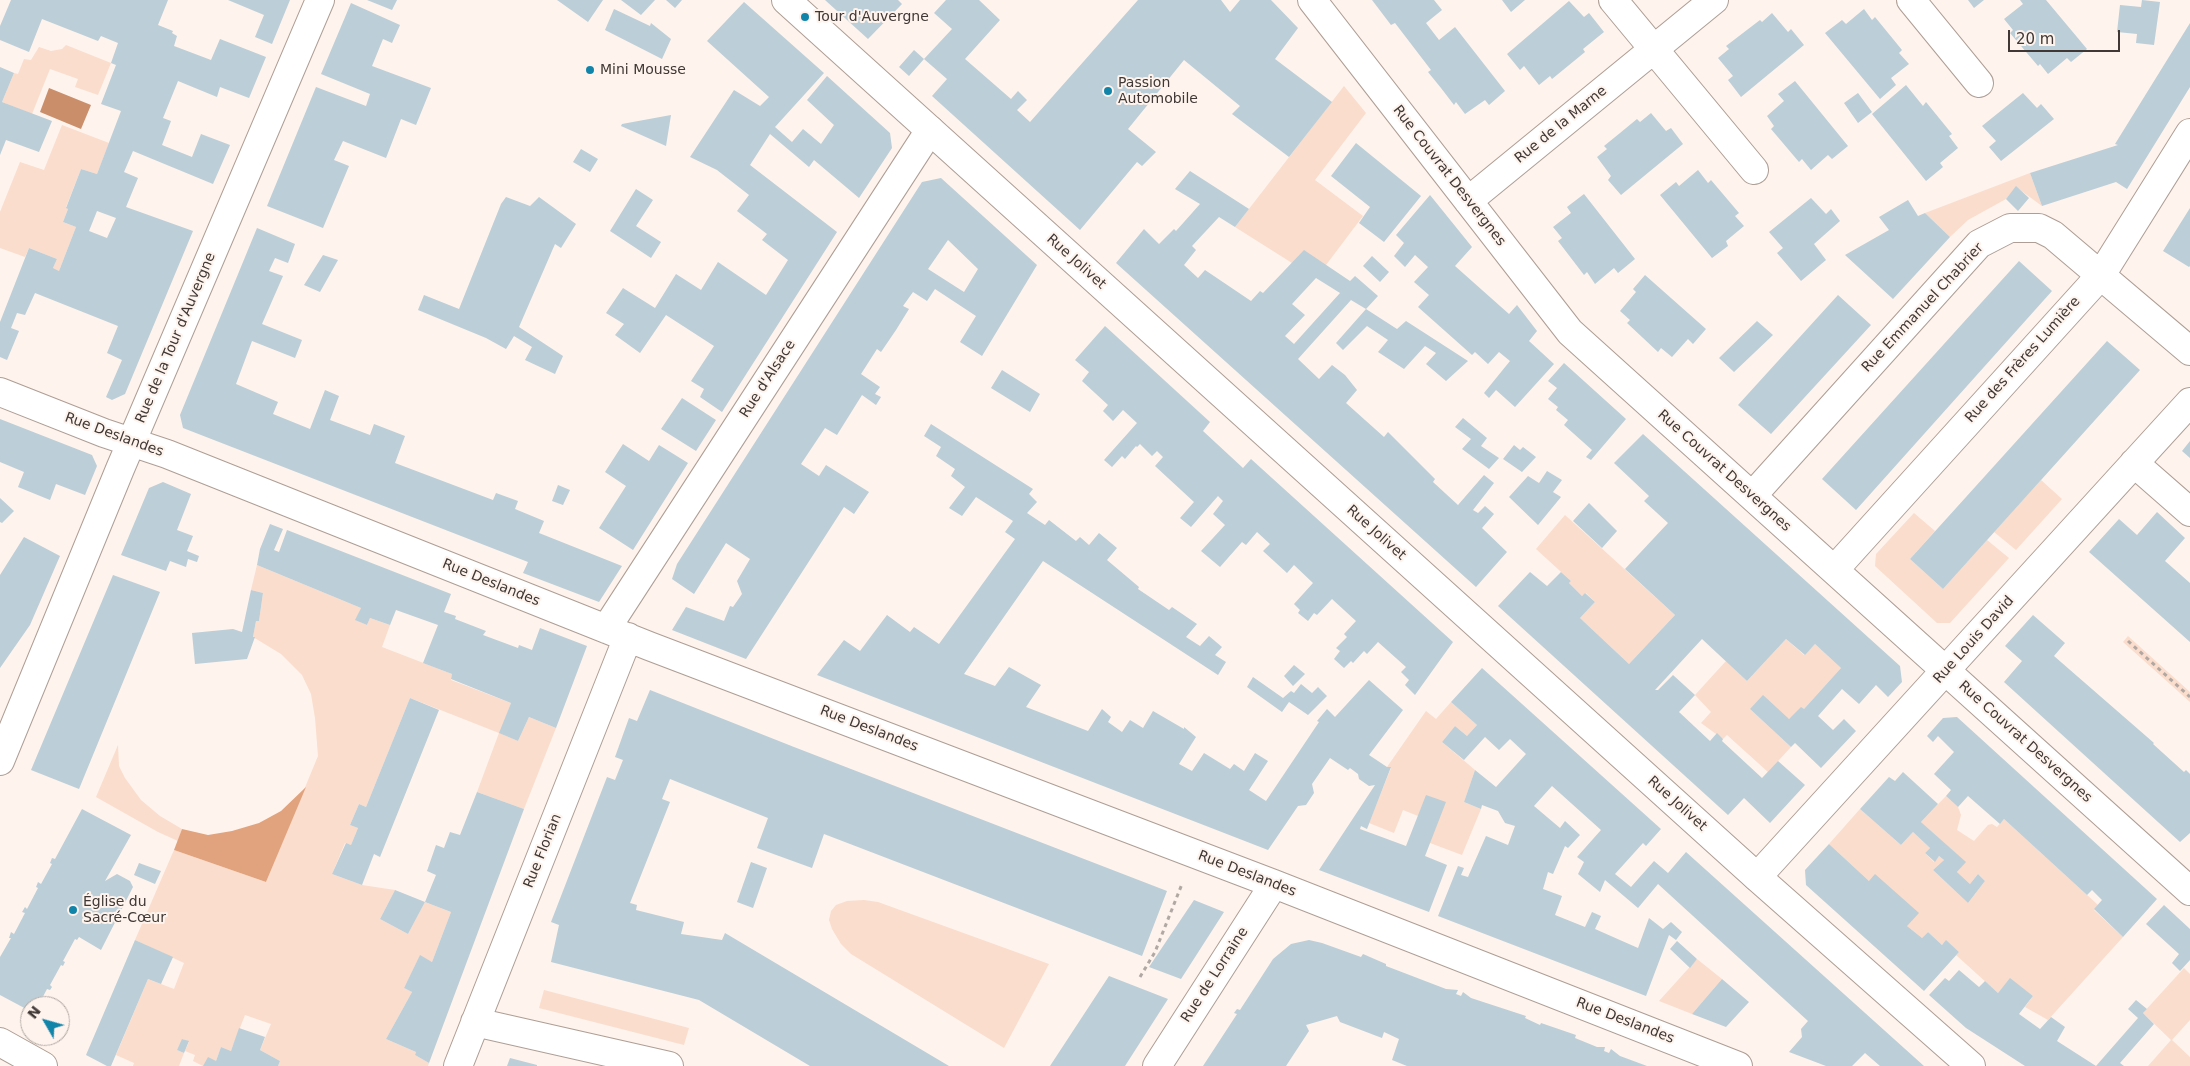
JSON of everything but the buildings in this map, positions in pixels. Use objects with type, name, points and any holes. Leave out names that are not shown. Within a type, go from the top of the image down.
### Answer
[{"type":"street","name":"Rue de la Tour d'Auvergne","points":[[0,761],[132,442],[320,0]]},
{"type":"street","name":"Rue Jolivet","points":[[786,0],[1757,877],[1970,1065]]},
{"type":"street","name":"Rue Couvrat Desvergnes","points":[[1312,0],[1570,332],[2190,891]]},
{"type":"street","points":[[1613,0],[1754,170]]},
{"type":"street","name":"Rue de la Marne","points":[[1468,201],[1714,0]]},
{"type":"street","points":[[1911,0],[1979,83]]},
{"type":"street","name":"Rue d'Alsace","points":[[617,633],[930,130]]},
{"type":"street","name":"Rue des Frères Lumière","points":[[1834,570],[2101,275],[2190,133]]},
{"type":"street","name":"Rue Emmanuel Chabrier","points":[[1752,496],[1979,244],[2010,228],[2039,228],[2053,235],[2190,351]]},
{"type":"street","name":"Rue Deslandes","points":[[0,392],[617,633],[1274,884],[1738,1066]]},
{"type":"street","name":"Rue Louis David","points":[[1757,877],[2190,402]]},
{"type":"street","points":[[2134,462],[2190,512]]},
{"type":"street","name":"Rue Florian","points":[[458,1066],[617,633]]},
{"type":"street","name":"Rue de Lorraine","points":[[1156,1066],[1274,884]]},
{"type":"street","points":[[475,1022],[669,1066]]},
{"type":"street","points":[[0,1042],[43,1066]]},
{"type":"path","points":[[2128,641],[2190,697]]},
{"type":"path","points":[[1140,977],[1155,952],[1179,894]]},
{"type":"shaded area","points":[[66,45],[111,63],[98,95],[75,87],[78,79],[50,69],[32,114],[2,102],[14,73],[18,74],[24,59],[31,60],[39,47],[51,51],[62,49]]},
{"type":"shaded area","points":[[1344,86],[1366,113],[1315,180],[1363,216],[1326,265],[1292,263],[1235,227]]},
{"type":"shaded area","points":[[49,88],[91,105],[81,129],[40,112]]},
{"type":"shaded area","points":[[62,125],[109,143],[97,174],[81,169],[66,207],[68,209],[63,222],[76,227],[59,271],[53,268],[57,259],[29,248],[25,257],[0,248],[0,212],[20,162],[44,170]]},
{"type":"shaded area","points":[[2030,173],[2042,206],[2016,187],[2006,199],[1968,220],[1950,237],[1925,213]]},
{"type":"shaded area","points":[[2041,480],[2062,499],[2016,550],[1994,532]]},
{"type":"shaded area","points":[[1914,513],[1935,531],[1910,559],[1943,589],[1987,540],[2009,558],[1950,623],[1937,623],[1875,566],[1876,554]]},
{"type":"shaded area","points":[[1565,515],[1675,615],[1629,664],[1580,618],[1595,602],[1586,593],[1582,596],[1569,583],[1571,581],[1536,549]]},
{"type":"shaded area","points":[[257,565],[361,608],[356,620],[367,625],[370,618],[390,625],[382,647],[452,674],[451,680],[511,703],[500,733],[518,741],[529,717],[556,728],[524,809],[477,792],[499,733],[410,698],[366,807],[359,804],[350,825],[358,828],[351,845],[345,843],[332,874],[362,885],[395,890],[380,919],[408,934],[425,902],[451,912],[432,962],[420,956],[404,988],[412,992],[386,1039],[416,1052],[415,1055],[429,1063],[428,1066],[278,1066],[280,1061],[260,1050],[271,1024],[245,1015],[231,1051],[221,1047],[216,1061],[203,1066],[193,1061],[195,1055],[185,1051],[189,1042],[183,1039],[177,1050],[184,1053],[179,1066],[133,1066],[134,1063],[116,1055],[148,979],[174,989],[184,963],[135,940],[174,850],[266,882],[318,756],[311,694],[302,675],[281,654],[253,637],[256,621],[259,621],[263,593],[251,590]]},
{"type":"shaded area","points":[[2128,636],[2190,692],[2190,702],[2123,642]]},
{"type":"shaded area","points":[[1786,639],[1804,655],[1815,644],[1841,668],[1804,709],[1789,719],[1750,709],[1791,747],[1768,772],[1727,735],[1723,739],[1701,723],[1711,712],[1695,695],[1726,661],[1747,681]]},
{"type":"shaded area","points":[[1451,702],[1477,725],[1467,736],[1455,726],[1442,742],[1475,770],[1464,802],[1481,809],[1462,855],[1430,843],[1418,816],[1403,810],[1394,833],[1369,823],[1391,768],[1387,767],[1426,711],[1436,719]]},
{"type":"shaded area","points":[[118,745],[119,766],[125,778],[141,800],[160,816],[182,829],[178,841],[158,832],[96,797]]},
{"type":"shaded area","points":[[306,787],[266,882],[174,850],[182,829],[208,835],[232,831],[259,823],[281,811]]},
{"type":"shaded area","points":[[1946,796],[1958,807],[1961,815],[1957,830],[1974,841],[1988,825],[1992,824],[1997,827],[2004,819],[2098,905],[2094,910],[2123,937],[2048,1020],[2025,1007],[2033,996],[2010,979],[1998,993],[1956,955],[1959,952],[1946,941],[1942,945],[1928,932],[1922,938],[1907,926],[1869,881],[1829,844],[1860,809],[1901,845],[1913,832],[1930,848],[1925,853],[1934,862],[1939,856],[1944,860],[1933,870],[1968,903],[1985,881],[1978,874],[1970,884],[1957,872],[1965,862],[1921,822]]},
{"type":"shaded area","points":[[864,900],[878,902],[1049,964],[1004,1048],[851,954],[841,944],[829,920],[831,911],[836,905],[847,901]]},
{"type":"shaded area","points":[[1697,959],[1722,979],[1692,1014],[1659,1001]]},
{"type":"shaded area","points":[[2184,968],[2190,974],[2190,1020],[2172,1040],[2190,1057],[2190,1066],[2148,1066],[2171,1040],[2143,1013]]},
{"type":"shaded area","points":[[544,990],[689,1028],[684,1045],[539,1008]]},
{"type":"place","name":"Tour d'Auvergne","points":[[805,17]]},
{"type":"place","name":"Mini Mousse","points":[[590,70]]},
{"type":"place","name":"Passion Automobile","points":[[1108,91]]},
{"type":"place","name":"Église du Sacré-Cœur","points":[[73,910]]}]
